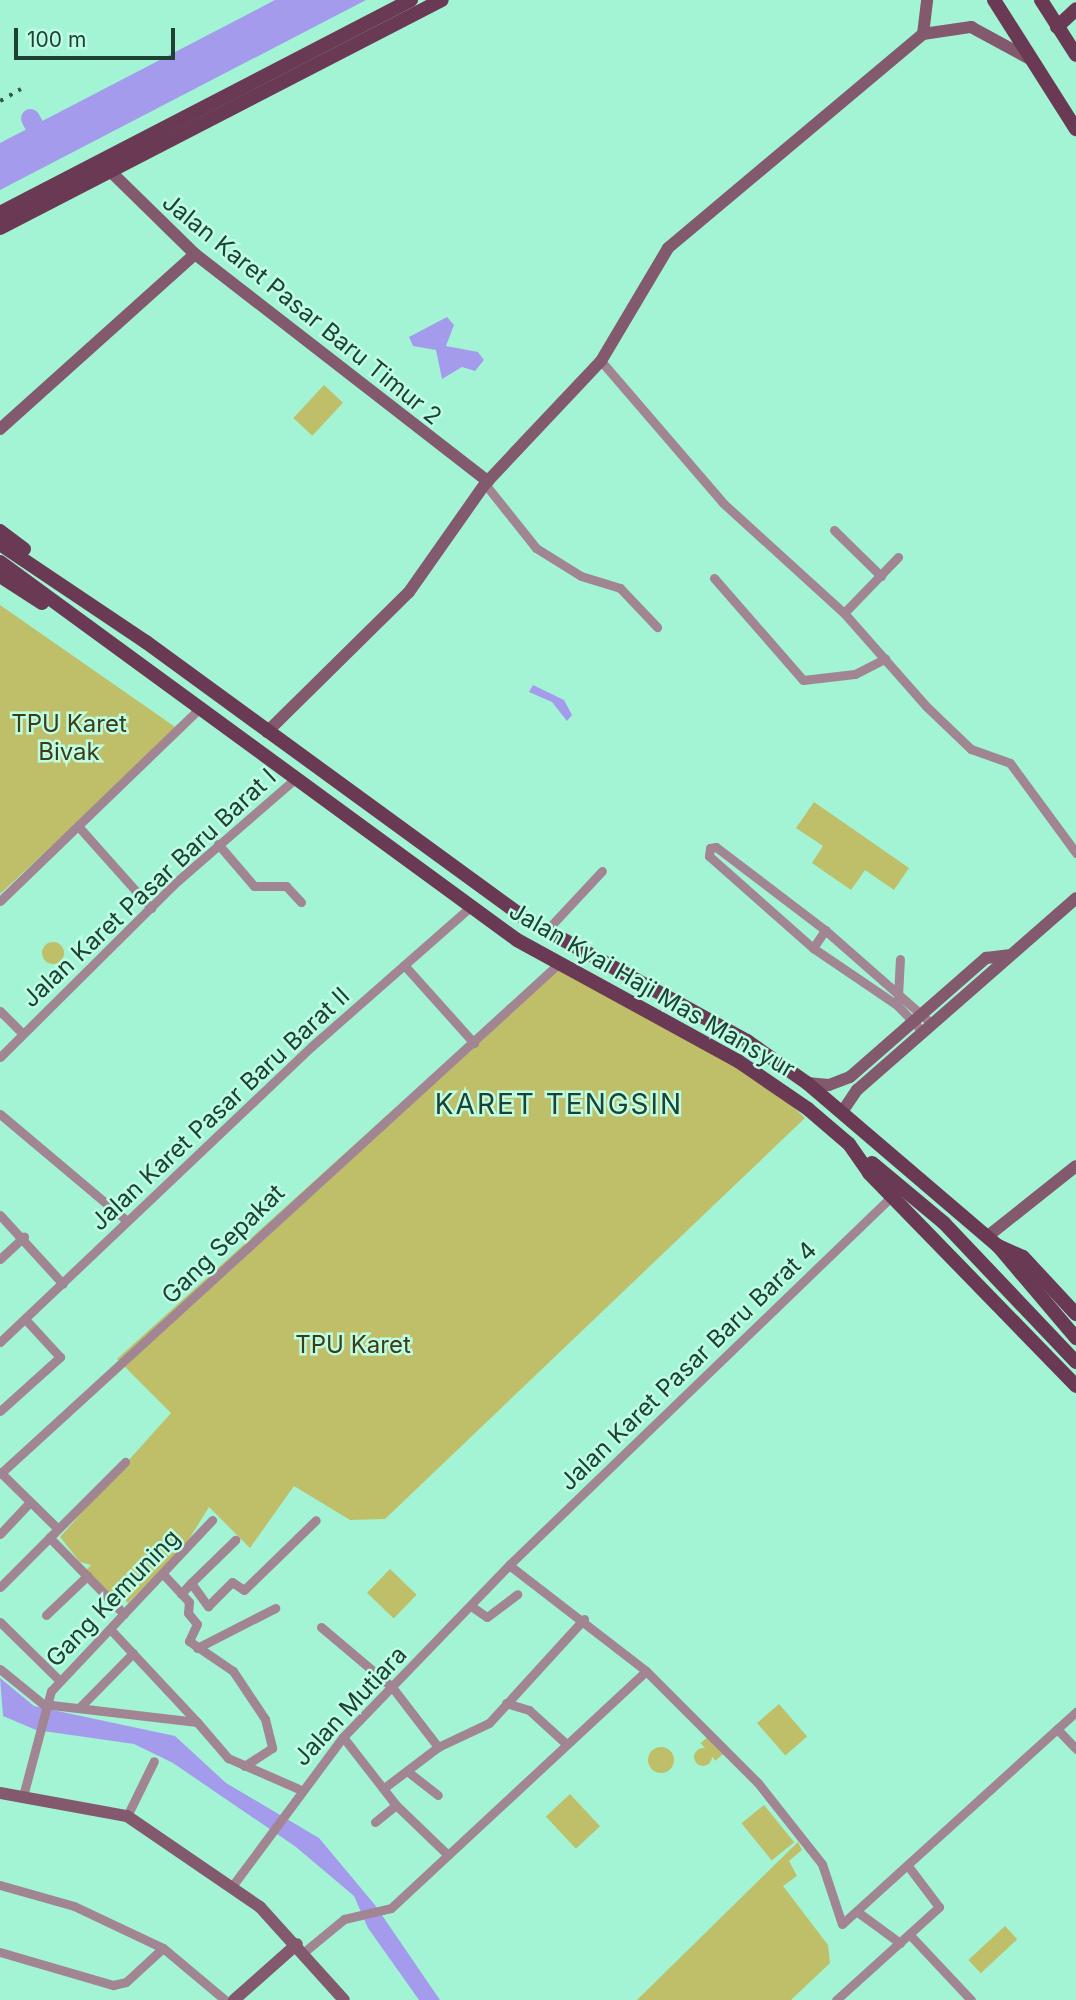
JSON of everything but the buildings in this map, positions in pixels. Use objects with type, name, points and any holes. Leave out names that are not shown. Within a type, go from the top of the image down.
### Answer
[{"type":"main road","points":[[0,228],[104,166],[411,0]]},
{"type":"main road","points":[[0,213],[104,166],[442,0]]},
{"type":"main road","points":[[994,0],[1076,129]]},
{"type":"main road","points":[[1041,0],[1076,55]]},
{"type":"main road","points":[[1057,27],[1076,9]]},
{"type":"main road","name":"Jalan Kyai Haji Mas Mansyur","points":[[0,531],[69,589],[546,932],[726,1029],[807,1083],[993,1241],[1023,1257],[1076,1314]]},
{"type":"main road","name":"Jalan Kyai Haji Mas Mansyur","points":[[2,559],[69,589]]},
{"type":"main road","name":"Jalan Kyai Haji Mas Mansyur","points":[[2,559],[95,632],[201,707],[470,907],[557,965],[738,1061],[849,1144],[893,1195],[1076,1386]]},
{"type":"main road","points":[[849,1144],[1015,1293],[1076,1362]]},
{"type":"main road","points":[[993,1241],[1076,1338]]},
{"type":"street","points":[[919,0],[928,14]]},
{"type":"street","points":[[923,34],[928,14],[927,0]]},
{"type":"street","points":[[267,732],[332,663],[391,613],[486,482],[591,373],[661,254],[923,34],[971,27],[1030,59]]},
{"type":"street","name":"Jalan Karet Pasar Baru Timur 2","points":[[104,166],[195,254],[486,482]]},
{"type":"street","points":[[0,429],[195,254]]},
{"type":"street","points":[[601,360],[723,503],[844,613],[971,748],[1010,763],[1076,853]]},
{"type":"street","points":[[486,482],[536,548],[581,576],[620,588],[657,627]]},
{"type":"street","points":[[834,530],[880,576]]},
{"type":"street","points":[[844,613],[898,557]]},
{"type":"street","points":[[714,579],[803,680],[855,674],[885,659]]},
{"type":"street","points":[[0,901],[201,707]]},
{"type":"street","name":"Jalan Karet Pasar Baru Barat I","points":[[0,1056],[218,844],[295,779]]},
{"type":"street","points":[[78,826],[151,908]]},
{"type":"street","points":[[218,844],[254,886],[286,886],[302,902]]},
{"type":"street","points":[[918,1018],[813,948],[709,856],[710,848],[736,862],[899,991],[927,1028]]},
{"type":"street","points":[[727,872],[736,862]]},
{"type":"street","points":[[546,932],[602,871]]},
{"type":"street","points":[[842,1112],[857,1090],[1076,898]]},
{"type":"street","name":"Jalan Karet Pasar Baru Barat II","points":[[0,1342],[127,1221],[470,907]]},
{"type":"street","points":[[813,948],[825,930]]},
{"type":"street","points":[[843,966],[850,954]]},
{"type":"street","points":[[807,1083],[829,1085],[850,1077],[986,958],[1009,954]]},
{"type":"street","points":[[897,1005],[900,959]]},
{"type":"street","points":[[404,965],[474,1044]]},
{"type":"street","name":"Gang Sepakat","points":[[0,1473],[474,1044],[557,965]]},
{"type":"street","points":[[0,1011],[22,1034]]},
{"type":"street","points":[[0,1114],[127,1221]]},
{"type":"street","points":[[993,1241],[1076,1166]]},
{"type":"street","name":"Jalan Karet Pasar Baru Barat 4","points":[[509,1565],[893,1195]]},
{"type":"street","points":[[0,1215],[24,1237],[63,1284]]},
{"type":"street","points":[[0,1259],[24,1237]]},
{"type":"street","points":[[0,1411],[61,1357],[25,1319]]},
{"type":"street","points":[[0,1587],[125,1462]]},
{"type":"street","points":[[0,1473],[57,1528]]},
{"type":"street","points":[[0,1534],[30,1502]]},
{"type":"street","name":"Gang Kemuning","points":[[43,1705],[60,1681],[212,1520]]},
{"type":"street","points":[[191,1583],[208,1605],[231,1583],[242,1591],[316,1521]]},
{"type":"street","points":[[49,1536],[124,1614]]},
{"type":"street","points":[[181,1594],[235,1541]]},
{"type":"street","points":[[509,1565],[584,1619],[646,1671],[799,1831],[822,1864],[842,1924],[859,1913],[1076,1712]]},
{"type":"street","name":"Jalan Mutiara","points":[[233,1885],[299,1789],[343,1737],[509,1565]]},
{"type":"street","points":[[163,1574],[181,1594],[196,1622],[188,1639],[197,1648],[233,1671],[265,1719],[272,1748],[244,1766]]},
{"type":"street","points":[[46,1615],[87,1576]]},
{"type":"street","points":[[471,1606],[487,1617],[517,1594]]},
{"type":"street","points":[[197,1648],[275,1608]]},
{"type":"street","points":[[384,1788],[438,1747],[474,1734],[584,1619]]},
{"type":"street","points":[[0,1622],[60,1681]]},
{"type":"street","points":[[321,1627],[393,1687],[438,1747]]},
{"type":"street","points":[[110,1629],[197,1722],[216,1749],[244,1766],[299,1789]]},
{"type":"street","points":[[79,1708],[133,1653]]},
{"type":"street","points":[[0,1669],[43,1705],[197,1722]]},
{"type":"street","points":[[234,2000],[334,1924],[384,1911],[448,1855],[564,1742],[646,1671]]},
{"type":"street","points":[[506,1703],[529,1710],[564,1742]]},
{"type":"street","points":[[23,1796],[43,1705]]},
{"type":"street","points":[[1057,1729],[1076,1749]]},
{"type":"street","points":[[343,1737],[396,1805],[448,1855]]},
{"type":"street","points":[[127,1816],[154,1761]]},
{"type":"street","points":[[407,1771],[438,1796]]},
{"type":"street","points":[[0,1793],[127,1816],[233,1885],[300,1948],[344,2000]]},
{"type":"street","points":[[375,1822],[396,1805]]},
{"type":"street","points":[[836,2000],[910,1935],[940,1903],[908,1866]]},
{"type":"street","points":[[0,1885],[74,1906],[163,1948],[225,2000]]},
{"type":"street","points":[[859,1913],[900,1943]]},
{"type":"street","points":[[910,1935],[971,2000]]},
{"type":"street","points":[[0,1952],[113,1985],[126,1982],[163,1948]]},
{"type":"green space","points":[[324,385],[343,403],[312,436],[293,418]]},
{"type":"green space","name":"TPU Karet Bivak","points":[[0,605],[178,729],[0,894]]},
{"type":"green space","points":[[814,802],[909,868],[894,890],[865,870],[851,890],[812,863],[823,846],[796,828]]},
{"type":"green space","points":[[53,942],[61,945],[64,953],[61,961],[53,964],[45,961],[42,953],[45,945]]},
{"type":"green space","name":"TPU Karet","points":[[560,959],[751,1068],[805,1118],[385,1519],[350,1520],[294,1486],[250,1548],[209,1507],[186,1544],[128,1603],[116,1591],[111,1596],[86,1570],[91,1565],[80,1562],[60,1537],[171,1413],[117,1359]]},
{"type":"green space","points":[[390,1569],[417,1595],[394,1618],[367,1593]]},
{"type":"green space","points":[[779,1704],[807,1736],[785,1755],[757,1723]]},
{"type":"green space","points":[[709,1736],[724,1754],[715,1761],[701,1743]]},
{"type":"green space","points":[[661,1747],[670,1751],[674,1760],[670,1769],[661,1773],[652,1769],[648,1760],[652,1751]]},
{"type":"green space","points":[[699,1748],[707,1748],[712,1757],[710,1764],[699,1766],[694,1761],[694,1753]]},
{"type":"green space","points":[[570,1794],[600,1826],[576,1849],[546,1817]]},
{"type":"green space","points":[[764,1805],[794,1842],[772,1861],[741,1823]]},
{"type":"green space","points":[[798,1842],[802,1850],[789,1861],[797,1876],[783,1886],[828,1945],[830,1963],[791,2000],[637,2000]]},
{"type":"green space","points":[[1005,1926],[1017,1939],[981,1973],[968,1960]]},
{"type":"shaded area","points":[[275,0],[366,0],[0,190],[0,143]]},
{"type":"shaded area","points":[[447,317],[454,325],[446,346],[478,352],[484,360],[475,371],[462,367],[442,379],[436,350],[413,346],[409,337]]},
{"type":"shaded area","points":[[533,685],[564,700],[572,715],[567,721],[552,702],[529,692]]},
{"type":"shaded area","points":[[0,1678],[34,1706],[175,1736],[226,1783],[319,1838],[375,1905],[440,2000],[419,2000],[368,1928],[354,1896],[296,1847],[173,1763],[134,1744],[36,1730],[3,1716]]},
{"type":"waterway","points":[[30,118],[43,142]]},
{"type":"railway","points":[[0,101],[21,89]]},
{"type":"district","name":"KARET TENGSIN","points":[[559,1104]]}]
